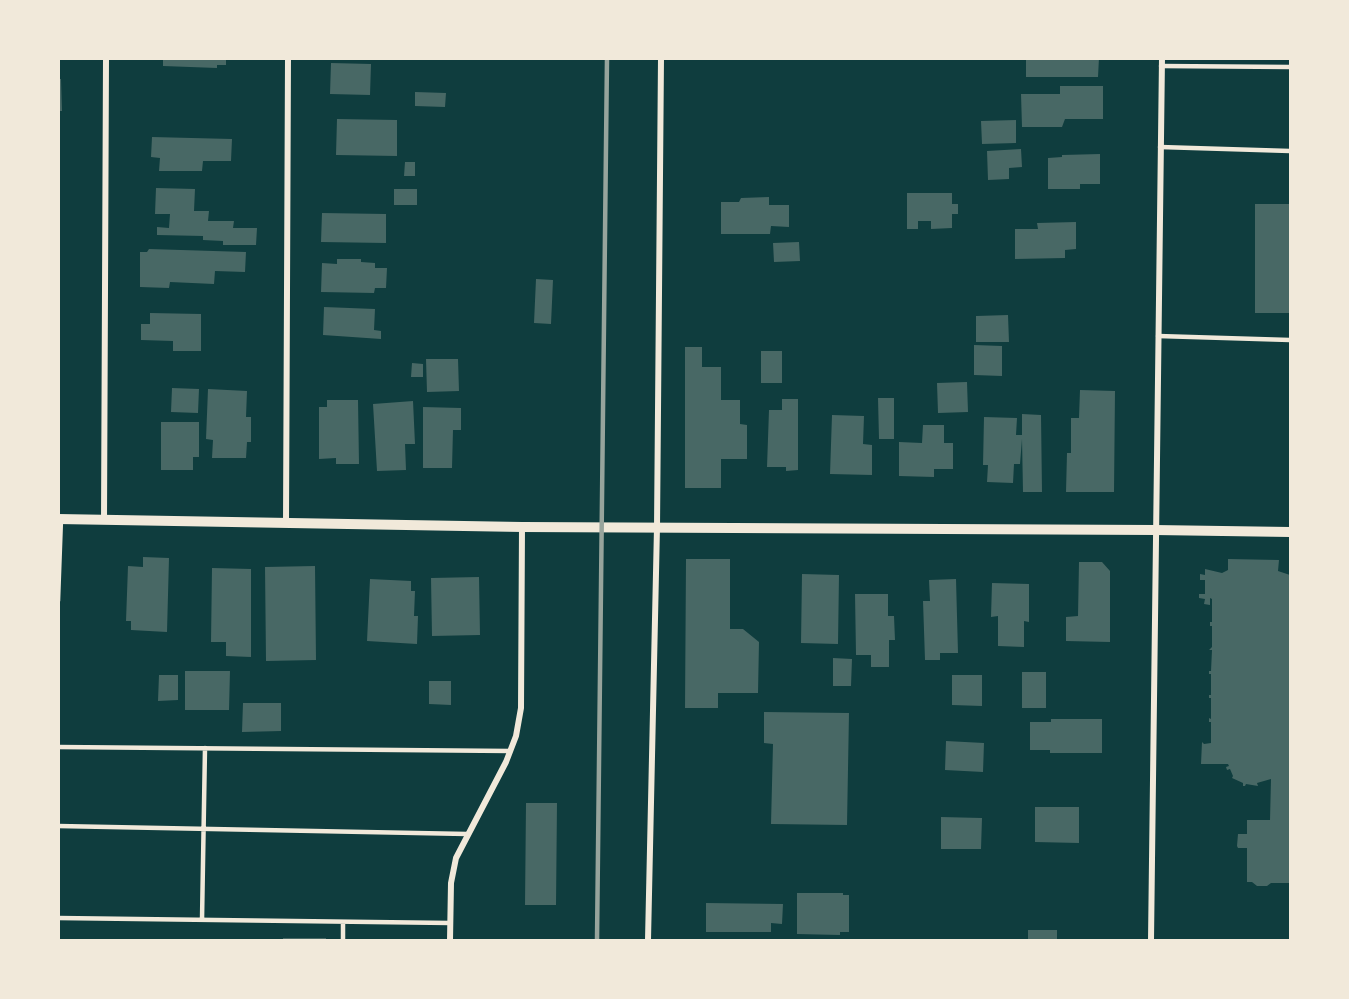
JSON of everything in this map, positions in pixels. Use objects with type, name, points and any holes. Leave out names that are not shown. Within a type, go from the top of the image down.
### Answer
[{"type":"street","points":[[104,521],[106,58]]},
{"type":"street","points":[[286,522],[288,58]]},
{"type":"street","points":[[648,940],[657,526],[661,58]]},
{"type":"street","points":[[1151,940],[1162,62]]},
{"type":"street","points":[[60,519],[522,527],[657,526],[1290,532]]},
{"type":"street","points":[[450,940],[451,883],[456,858],[510,751],[516,736],[521,708],[522,527]]},
{"type":"lane","points":[[1162,62],[1290,67]]},
{"type":"lane","points":[[1160,147],[1290,151]]},
{"type":"lane","points":[[1158,336],[1290,340]]},
{"type":"lane","points":[[58,601],[60,519]]},
{"type":"lane","points":[[58,747],[510,751]]},
{"type":"lane","points":[[202,920],[205,748]]},
{"type":"lane","points":[[58,826],[467,834]]},
{"type":"lane","points":[[58,918],[450,923]]},
{"type":"lane","points":[[343,922],[343,940]]},
{"type":"building","points":[[163,58],[226,58],[226,65],[217,65],[217,68],[163,66]]},
{"type":"building","points":[[1026,58],[1099,58],[1098,77],[1026,77]]},
{"type":"building","points":[[331,63],[371,64],[370,95],[330,94]]},
{"type":"building","points":[[58,79],[61,79],[62,111],[58,111]]},
{"type":"building","points":[[1060,86],[1103,86],[1103,119],[1065,119],[1062,127],[1022,127],[1021,94],[1060,94]]},
{"type":"building","points":[[415,92],[446,93],[445,107],[415,106]]},
{"type":"building","points":[[337,119],[397,120],[397,156],[336,155]]},
{"type":"building","points":[[1016,120],[1016,143],[982,144],[981,121]]},
{"type":"building","points":[[152,137],[232,139],[231,161],[203,161],[202,171],[159,171],[160,158],[151,157]]},
{"type":"building","points":[[1021,149],[1022,167],[1009,168],[1009,179],[988,180],[987,151]]},
{"type":"building","points":[[1100,154],[1100,184],[1080,184],[1080,189],[1048,189],[1048,158],[1062,157],[1062,155]]},
{"type":"building","points":[[405,162],[415,162],[415,176],[404,176]]},
{"type":"building","points":[[156,188],[195,189],[194,211],[209,211],[208,221],[234,221],[233,228],[257,228],[256,245],[223,245],[223,241],[203,240],[203,236],[157,235],[157,227],[169,228],[170,214],[155,214]]},
{"type":"building","points":[[394,189],[417,189],[417,205],[394,205]]},
{"type":"building","points":[[907,193],[952,193],[952,204],[958,204],[958,214],[952,214],[952,228],[931,229],[931,221],[918,221],[918,229],[907,229]]},
{"type":"building","points":[[769,197],[769,205],[789,205],[789,227],[771,226],[770,234],[721,234],[721,202],[739,202],[741,198]]},
{"type":"building","points":[[1255,204],[1290,204],[1290,313],[1255,313]]},
{"type":"building","points":[[322,213],[386,214],[386,243],[321,242]]},
{"type":"building","points":[[1076,222],[1076,249],[1065,250],[1065,258],[1015,259],[1015,229],[1038,229],[1037,223]]},
{"type":"building","points":[[799,242],[800,261],[774,262],[773,243]]},
{"type":"building","points":[[149,249],[246,252],[245,272],[215,271],[214,284],[170,282],[169,288],[140,287],[140,252],[147,252]]},
{"type":"building","points":[[337,259],[361,259],[361,262],[375,263],[375,268],[387,268],[386,288],[375,288],[374,293],[321,292],[322,263],[337,264]]},
{"type":"building","points":[[536,279],[553,280],[551,324],[534,323]]},
{"type":"building","points":[[324,307],[375,309],[374,330],[381,331],[381,339],[323,335]]},
{"type":"building","points":[[150,313],[201,314],[201,351],[173,351],[173,341],[141,340],[141,324],[150,324]]},
{"type":"building","points":[[1008,315],[1009,342],[976,342],[976,316]]},
{"type":"building","points":[[974,345],[1002,346],[1002,376],[974,375]]},
{"type":"building","points":[[685,347],[702,347],[702,367],[721,367],[721,400],[740,400],[740,424],[747,425],[747,459],[721,459],[721,488],[685,488]]},
{"type":"building","points":[[761,351],[782,351],[782,383],[761,383]]},
{"type":"building","points":[[426,359],[458,359],[459,391],[427,392]]},
{"type":"building","points":[[412,363],[423,364],[423,377],[411,377]]},
{"type":"building","points":[[967,382],[968,412],[938,413],[937,383]]},
{"type":"building","points":[[172,388],[199,389],[198,413],[171,412]]},
{"type":"building","points":[[208,389],[247,391],[246,417],[251,417],[251,442],[247,442],[246,458],[212,458],[213,440],[206,439]]},
{"type":"building","points":[[1080,390],[1115,391],[1114,492],[1066,492],[1067,453],[1071,453],[1071,418],[1079,418]]},
{"type":"building","points":[[878,398],[894,398],[894,439],[879,439]]},
{"type":"building","points":[[782,399],[798,399],[798,470],[786,471],[786,467],[767,467],[769,410],[782,410]]},
{"type":"building","points":[[327,400],[358,400],[359,464],[336,464],[336,458],[319,459],[319,407],[327,407]]},
{"type":"building","points":[[413,401],[415,444],[405,444],[406,470],[377,471],[373,404]]},
{"type":"building","points":[[423,407],[461,408],[461,430],[453,430],[452,468],[423,468]]},
{"type":"building","points":[[1022,414],[1041,415],[1042,492],[1023,492],[1022,439],[1020,464],[1014,464],[1013,483],[987,482],[988,465],[983,465],[984,417],[1017,418],[1016,435],[1022,435]]},
{"type":"building","points":[[832,415],[864,416],[863,444],[872,445],[872,475],[830,474]]},
{"type":"building","points":[[161,422],[199,422],[199,457],[193,457],[193,470],[161,470]]},
{"type":"building","points":[[923,425],[944,425],[944,443],[953,443],[953,469],[934,469],[934,477],[899,476],[899,442],[922,443]]},
{"type":"building","points":[[143,557],[169,558],[167,632],[131,630],[131,621],[126,621],[128,566],[143,567]]},
{"type":"building","points":[[686,559],[730,559],[730,629],[743,629],[759,642],[758,693],[718,693],[718,708],[685,708]]},
{"type":"building","points":[[1228,559],[1279,560],[1278,571],[1290,575],[1290,883],[1257,886],[1252,882],[1247,882],[1247,848],[1237,846],[1238,834],[1247,834],[1247,820],[1270,820],[1271,779],[1257,783],[1258,786],[1246,784],[1243,786],[1243,783],[1232,778],[1230,769],[1227,770],[1226,767],[1229,766],[1228,764],[1201,764],[1202,742],[1211,743],[1209,718],[1211,719],[1211,698],[1209,695],[1211,695],[1211,674],[1209,671],[1211,671],[1212,650],[1209,650],[1212,647],[1210,622],[1212,622],[1212,599],[1210,598],[1210,605],[1204,604],[1205,599],[1199,598],[1199,594],[1205,594],[1205,580],[1200,580],[1200,574],[1205,575],[1205,569],[1222,573],[1228,570]]},
{"type":"building","points":[[1079,562],[1102,562],[1110,571],[1110,642],[1066,641],[1066,617],[1078,616]]},
{"type":"building","points":[[315,566],[316,660],[266,661],[265,567]]},
{"type":"building","points":[[212,568],[251,569],[251,657],[226,656],[226,642],[211,642]]},
{"type":"building","points":[[802,574],[839,575],[838,644],[801,643]]},
{"type":"building","points":[[479,577],[480,635],[432,636],[431,578]]},
{"type":"building","points":[[370,579],[411,581],[411,591],[415,591],[414,616],[418,616],[417,644],[367,641]]},
{"type":"building","points":[[956,579],[958,653],[940,653],[940,660],[925,660],[923,601],[930,601],[929,580]]},
{"type":"building","points":[[992,583],[1029,584],[1029,622],[1024,621],[1024,647],[998,646],[998,616],[991,617]]},
{"type":"building","points":[[855,594],[888,594],[888,616],[894,616],[895,640],[889,640],[889,667],[871,667],[871,655],[856,655]]},
{"type":"building","points":[[833,658],[852,659],[851,686],[833,686]]},
{"type":"building","points":[[185,671],[230,671],[229,710],[185,710]]},
{"type":"building","points":[[1022,672],[1046,672],[1046,708],[1022,708]]},
{"type":"building","points":[[159,675],[178,675],[178,700],[158,701]]},
{"type":"building","points":[[952,675],[982,675],[982,706],[952,705]]},
{"type":"building","points":[[429,681],[451,681],[451,705],[429,704]]},
{"type":"building","points":[[243,703],[281,703],[281,731],[242,732]]},
{"type":"building","points":[[764,712],[849,713],[847,825],[771,824],[773,744],[764,743]]},
{"type":"building","points":[[1051,719],[1102,719],[1102,753],[1050,753],[1050,750],[1030,750],[1030,722],[1051,722]]},
{"type":"building","points":[[946,741],[984,743],[983,772],[945,770]]},
{"type":"building","points":[[526,803],[557,803],[556,905],[525,905]]},
{"type":"building","points":[[1035,807],[1079,807],[1079,843],[1035,842]]},
{"type":"building","points":[[941,817],[982,818],[981,849],[941,849]]},
{"type":"building","points":[[797,893],[849,895],[849,932],[840,932],[840,935],[797,934]]},
{"type":"building","points":[[706,903],[783,904],[782,924],[771,923],[771,932],[706,932]]},
{"type":"building","points":[[1028,930],[1057,930],[1057,940],[1028,940]]},
{"type":"building","points":[[283,938],[326,938],[326,940],[283,940]]},
{"type":"railway","points":[[597,940],[607,58]]}]
